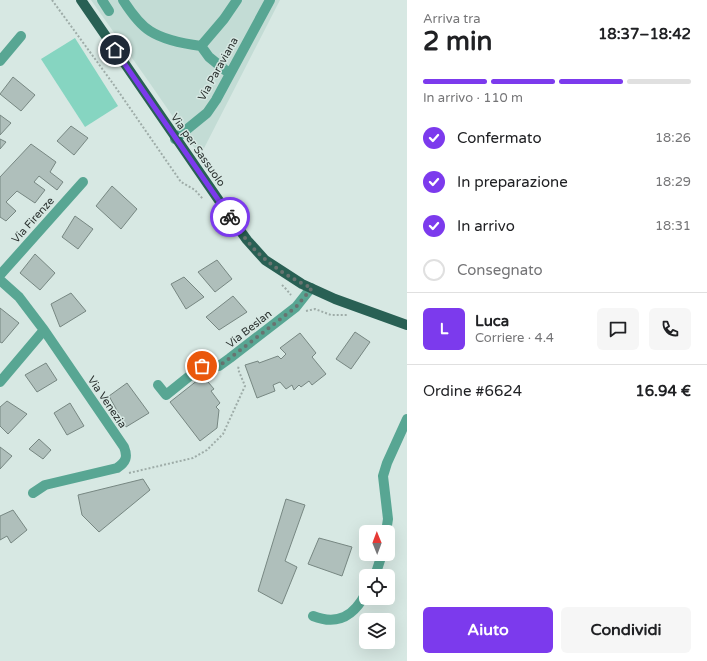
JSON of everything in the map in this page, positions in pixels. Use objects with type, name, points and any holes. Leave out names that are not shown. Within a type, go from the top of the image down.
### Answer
[{"type":"main road","name":"Via per Sassuolo","points":[[81,0],[175,139],[247,240],[265,260],[302,284],[335,299],[407,325]]},
{"type":"street","points":[[102,0],[109,11]]},
{"type":"street","points":[[123,0],[133,14],[149,31],[181,44],[201,46]]},
{"type":"street","points":[[201,46],[224,19],[237,0]]},
{"type":"street","name":"Via Paraviana","points":[[175,139],[207,113],[216,100],[270,0]]},
{"type":"street","points":[[0,61],[21,36]]},
{"type":"street","points":[[201,46],[209,58],[230,74]]},
{"type":"street","name":"Via Firenze","points":[[0,275],[83,182]]},
{"type":"street","name":"Via Venezia","points":[[0,280],[18,297],[44,330],[124,448],[126,457],[122,465],[117,468],[45,485],[33,493]]},
{"type":"street","name":"Via Beslan","points":[[158,384],[166,395],[202,366],[219,366],[296,307],[312,288]]},
{"type":"street","points":[[0,382],[44,330]]},
{"type":"street","points":[[387,525],[388,519],[383,476],[407,419]]},
{"type":"street","points":[[313,616],[323,620],[340,620],[359,604]]},
{"type":"path","points":[[52,0],[114,84],[181,182],[195,190],[206,201]]},
{"type":"path","points":[[280,284],[291,295]]},
{"type":"path","points":[[296,307],[304,312],[315,309],[330,315],[347,316]]},
{"type":"path","points":[[122,475],[193,458],[207,450],[223,434],[245,386],[238,369],[240,361]]},
{"type":"shaded area","points":[[91,0],[280,0],[200,156],[149,82]]},
{"type":"green space","points":[[75,38],[118,106],[85,127],[41,59]]},
{"type":"building","points":[[13,77],[35,95],[21,111],[0,94]]},
{"type":"building","points":[[0,115],[11,123],[0,135]]},
{"type":"building","points":[[71,126],[88,138],[74,155],[57,141]]},
{"type":"building","points":[[0,139],[6,142],[0,149]]},
{"type":"building","points":[[31,144],[56,162],[50,172],[63,182],[57,190],[39,176],[34,182],[45,190],[35,203],[17,191],[6,202],[16,211],[6,221],[0,217],[0,177]]},
{"type":"building","points":[[112,186],[137,209],[121,229],[96,206]]},
{"type":"building","points":[[75,216],[93,229],[78,249],[62,237]]},
{"type":"building","points":[[35,254],[55,273],[40,290],[20,273]]},
{"type":"building","points":[[217,260],[232,279],[215,292],[198,272]]},
{"type":"building","points":[[184,277],[204,297],[186,309],[171,284]]},
{"type":"building","points":[[71,293],[86,311],[60,327],[51,304]]},
{"type":"building","points":[[233,296],[247,312],[219,330],[206,317]]},
{"type":"building","points":[[0,308],[19,323],[2,343],[0,342]]},
{"type":"building","points":[[355,332],[370,342],[351,369],[336,359]]},
{"type":"building","points":[[300,333],[316,353],[312,357],[326,374],[312,385],[309,381],[301,387],[299,385],[294,390],[292,385],[286,389],[280,382],[273,385],[275,391],[257,398],[245,365],[258,361],[259,363],[278,356],[281,359],[286,354],[280,348]]},
{"type":"building","points":[[46,363],[57,380],[37,392],[25,375]]},
{"type":"building","points":[[203,376],[214,389],[211,391],[220,403],[216,407],[219,410],[217,428],[200,441],[170,402]]},
{"type":"building","points":[[127,383],[149,413],[126,427],[109,396]]},
{"type":"building","points":[[7,401],[27,414],[8,434],[0,426],[0,407]]},
{"type":"building","points":[[70,403],[84,426],[67,435],[54,413]]},
{"type":"building","points":[[39,439],[51,450],[43,459],[29,449]]},
{"type":"building","points":[[0,447],[12,456],[0,469]]},
{"type":"building","points":[[143,479],[150,490],[99,532],[82,515],[78,495]]},
{"type":"building","points":[[286,499],[305,505],[285,561],[297,567],[282,604],[258,591]]},
{"type":"building","points":[[13,510],[27,530],[11,543],[7,536],[0,540],[0,516]]},
{"type":"building","points":[[319,538],[352,547],[342,576],[308,564]]},
{"type":"way so far","points":[[202,366],[219,366],[296,307],[312,288],[302,284],[265,260],[247,240],[230,217]]},
{"type":"route","points":[[115,50],[230,217]]}]
